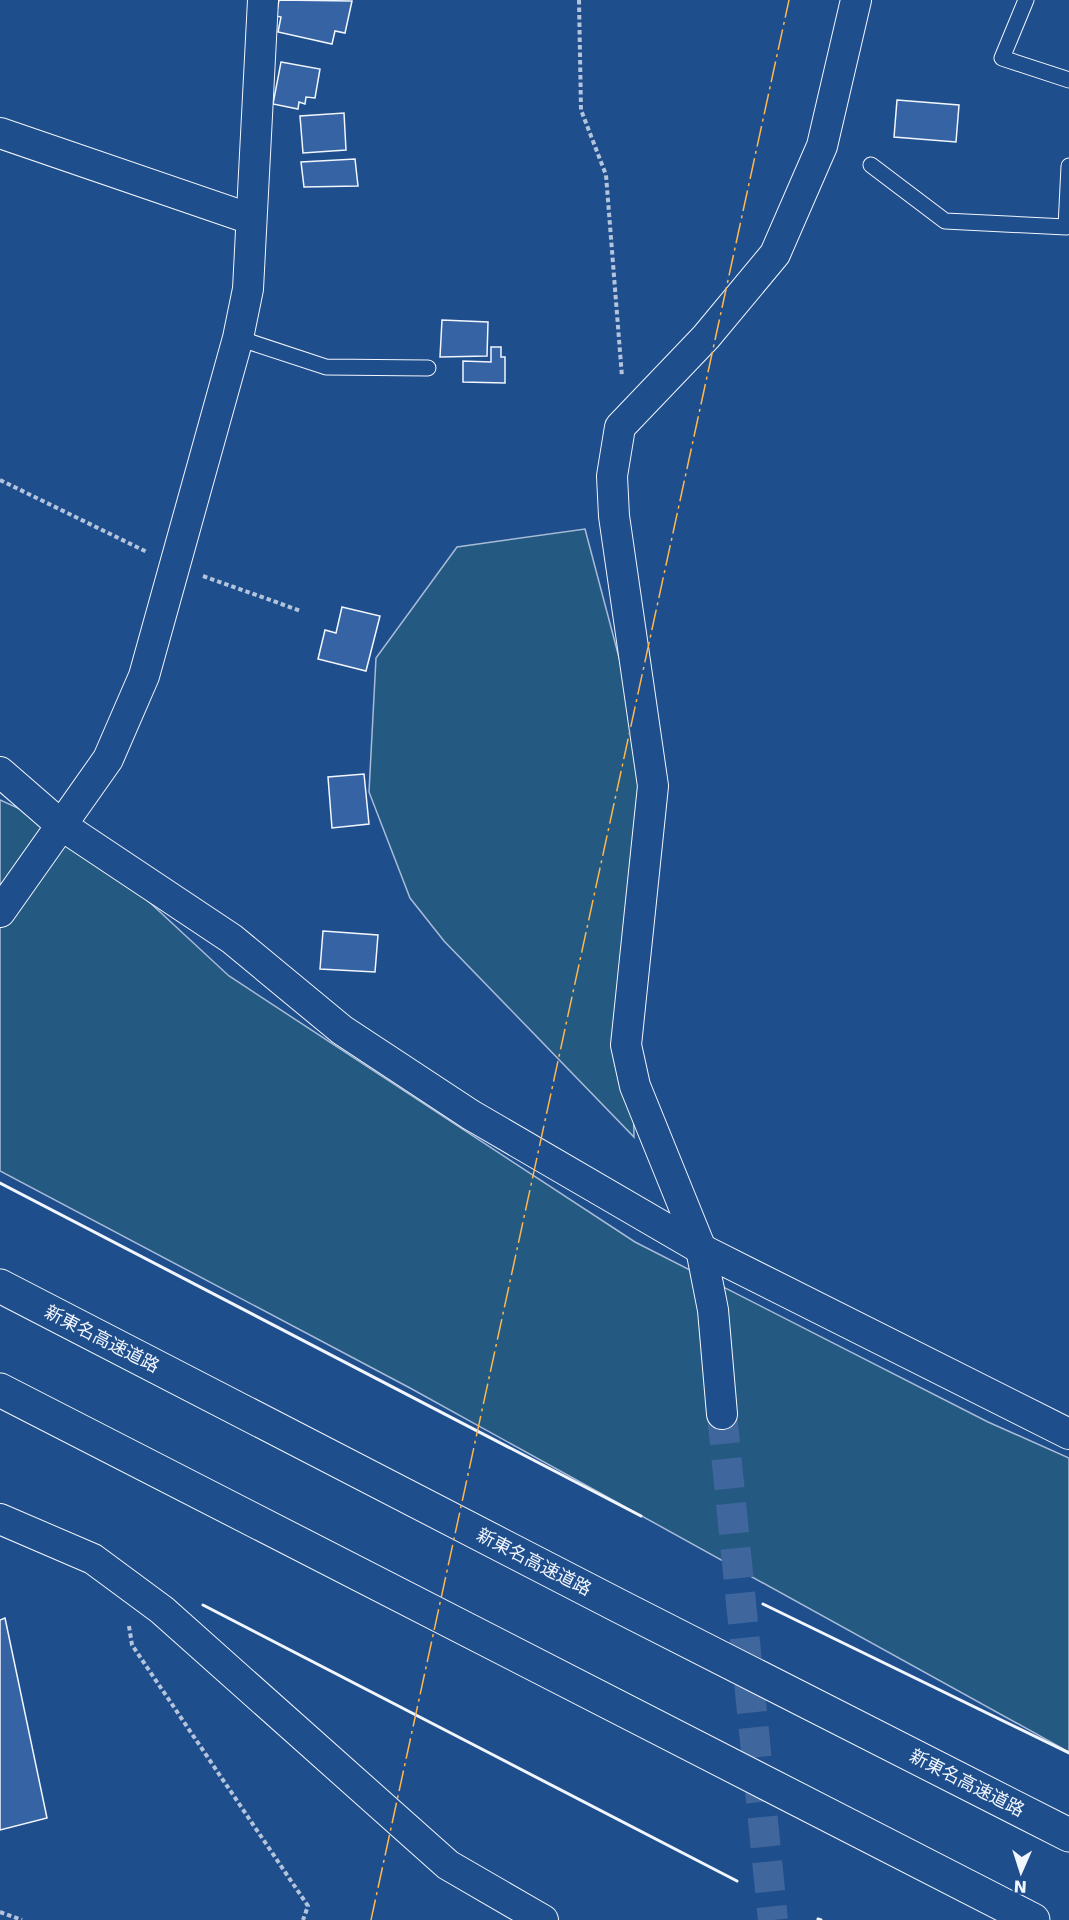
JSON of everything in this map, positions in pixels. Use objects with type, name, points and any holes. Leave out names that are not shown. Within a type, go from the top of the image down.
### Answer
[{"type":"highway","name":"新東名高速道路","points":[[0,1286],[621,1607],[1069,1835]]},
{"type":"highway","points":[[0,1390],[1033,1920]]},
{"type":"street","points":[[0,912],[108,759],[144,676],[238,338],[248,289],[263,0]]},
{"type":"street","points":[[722,1414],[713,1310],[701,1249],[635,1086],[626,1045],[653,786],[612,486],[620,427],[706,337],[775,254],[822,146],[856,0]]},
{"type":"street","points":[[0,133],[251,219]]},
{"type":"street","points":[[0,772],[61,825],[232,939],[352,1037],[471,1115],[701,1249],[1069,1434]]},
{"type":"street","points":[[0,1519],[93,1559],[162,1610],[448,1865],[543,1920]]},
{"type":"lane","points":[[1026,0],[1002,58],[1069,80]]},
{"type":"lane","points":[[871,165],[945,221],[1066,227],[1069,166]]},
{"type":"lane","points":[[238,338],[326,367],[428,368]]},
{"type":"path","points":[[579,0],[581,110],[606,175],[626,420]]},
{"type":"path","points":[[122,1581],[132,1645],[308,1906],[303,1920]]},
{"type":"path","points":[[0,1912],[22,1920]]},
{"type":"shaded area","points":[[585,529],[653,786],[631,985],[634,1137],[444,941],[410,898],[369,792],[376,658],[457,547]]},
{"type":"shaded area","points":[[0,800],[77,835],[229,976],[635,1242],[988,1422],[1069,1458],[1069,1752],[410,1388],[0,1171]]},
{"type":"building","points":[[279,0],[352,1],[345,33],[335,31],[332,44],[278,32],[281,17],[276,16]]},
{"type":"building","points":[[281,62],[320,69],[315,98],[306,97],[305,104],[299,102],[298,109],[273,104]]},
{"type":"building","points":[[897,100],[959,105],[956,142],[894,137]]},
{"type":"building","points":[[344,113],[346,150],[303,153],[300,116]]},
{"type":"building","points":[[355,159],[358,186],[304,187],[301,162]]},
{"type":"building","points":[[442,320],[488,322],[487,356],[440,357]]},
{"type":"building","points":[[491,347],[501,347],[501,357],[505,357],[505,383],[463,382],[463,361],[491,362]]},
{"type":"building","points":[[342,607],[380,616],[366,671],[318,659],[325,630],[336,633]]},
{"type":"building","points":[[364,774],[369,824],[332,828],[328,777]]},
{"type":"building","points":[[323,931],[378,935],[375,972],[320,969]]},
{"type":"building","points":[[5,1618],[47,1818],[0,1830],[0,1620]]},
{"type":"tunnel","points":[[722,1414],[773,1920]]},
{"type":"wall","points":[[0,1183],[641,1516]]},
{"type":"wall","points":[[763,1604],[1069,1753]]},
{"type":"wall","points":[[203,1605],[737,1881]]},
{"type":"power","points":[[371,1920],[789,0]]}]
